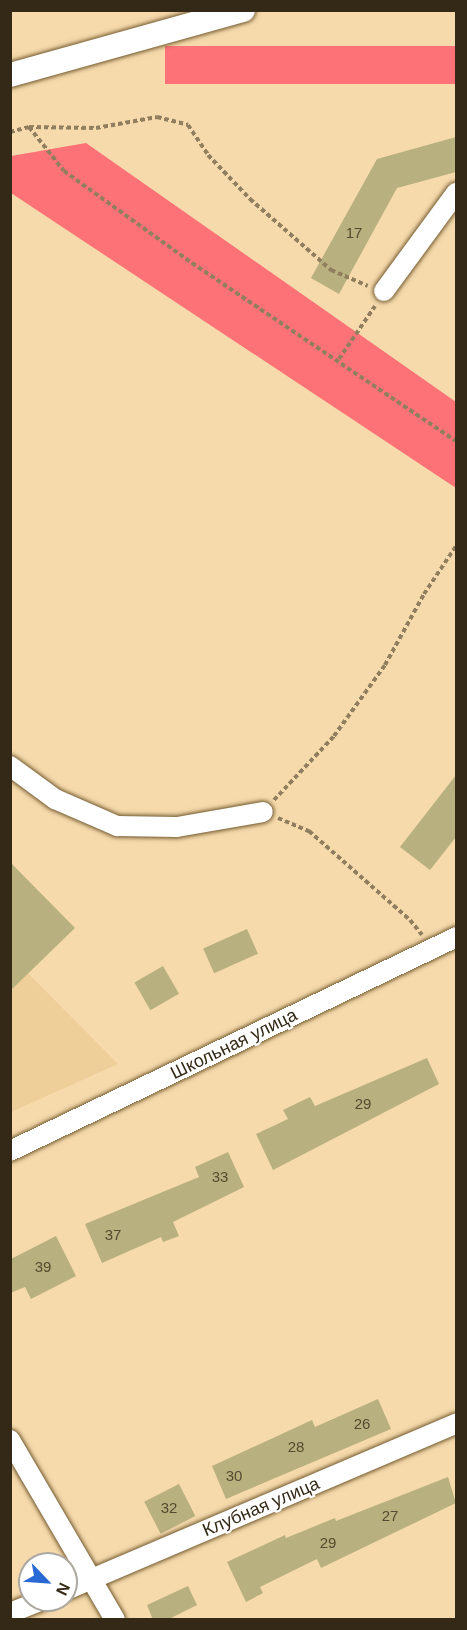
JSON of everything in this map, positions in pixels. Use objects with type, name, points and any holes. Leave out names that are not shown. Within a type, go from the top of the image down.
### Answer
[{"type":"main road","points":[[10,75],[243,10]]},
{"type":"street","points":[[384,291],[456,194]]},
{"type":"street","points":[[10,766],[55,799],[117,826],[177,827],[264,812]]},
{"type":"street","name":"Школьная улица","points":[[10,1151],[456,937]]},
{"type":"street","name":"Клубная улица","points":[[78,1585],[456,1425]]},
{"type":"street","points":[[10,1440],[115,1620]]},
{"type":"path","points":[[10,132],[29,127],[96,128],[157,117],[188,125],[208,154],[250,199],[331,270],[384,291],[339,359]]},
{"type":"path","points":[[29,127],[64,171],[192,263],[339,359],[456,441]]},
{"type":"path","points":[[432,949],[410,920],[309,831],[264,812],[334,736],[372,683],[456,546]]},
{"type":"shaded area","points":[[165,46],[456,46],[456,84],[165,84]]},
{"type":"shaded area","points":[[86,143],[456,402],[456,488],[11,193],[11,156]]},
{"type":"shaded area","points":[[10,955],[118,1064],[11,1112],[10,1112]]},
{"type":"building","points":[[456,137],[456,172],[397,188],[339,294],[311,278],[377,159]]},
{"type":"building","points":[[456,775],[456,837],[430,870],[400,847]]},
{"type":"building","points":[[10,862],[75,928],[10,991]]},
{"type":"building","points":[[247,929],[258,954],[214,973],[203,949]]},
{"type":"building","points":[[163,966],[179,994],[150,1010],[134,982]]},
{"type":"building","points":[[427,1058],[439,1084],[273,1170],[256,1134],[288,1119],[283,1110],[310,1097],[315,1106]]},
{"type":"building","points":[[228,1152],[244,1187],[173,1222],[179,1236],[163,1242],[161,1237],[102,1263],[85,1224],[199,1177],[195,1167]]},
{"type":"building","points":[[56,1236],[76,1276],[31,1299],[25,1287],[10,1293],[11,1259]]},
{"type":"building","points":[[378,1399],[391,1429],[226,1499],[212,1466],[312,1420],[315,1427]]},
{"type":"building","points":[[448,1477],[456,1503],[321,1568],[317,1559],[260,1587],[263,1593],[246,1602],[227,1562],[285,1535],[286,1538],[335,1518],[336,1521]]},
{"type":"building","points":[[179,1484],[195,1516],[161,1534],[144,1502]]},
{"type":"building","points":[[188,1586],[197,1605],[167,1620],[153,1620],[147,1605]]}]
